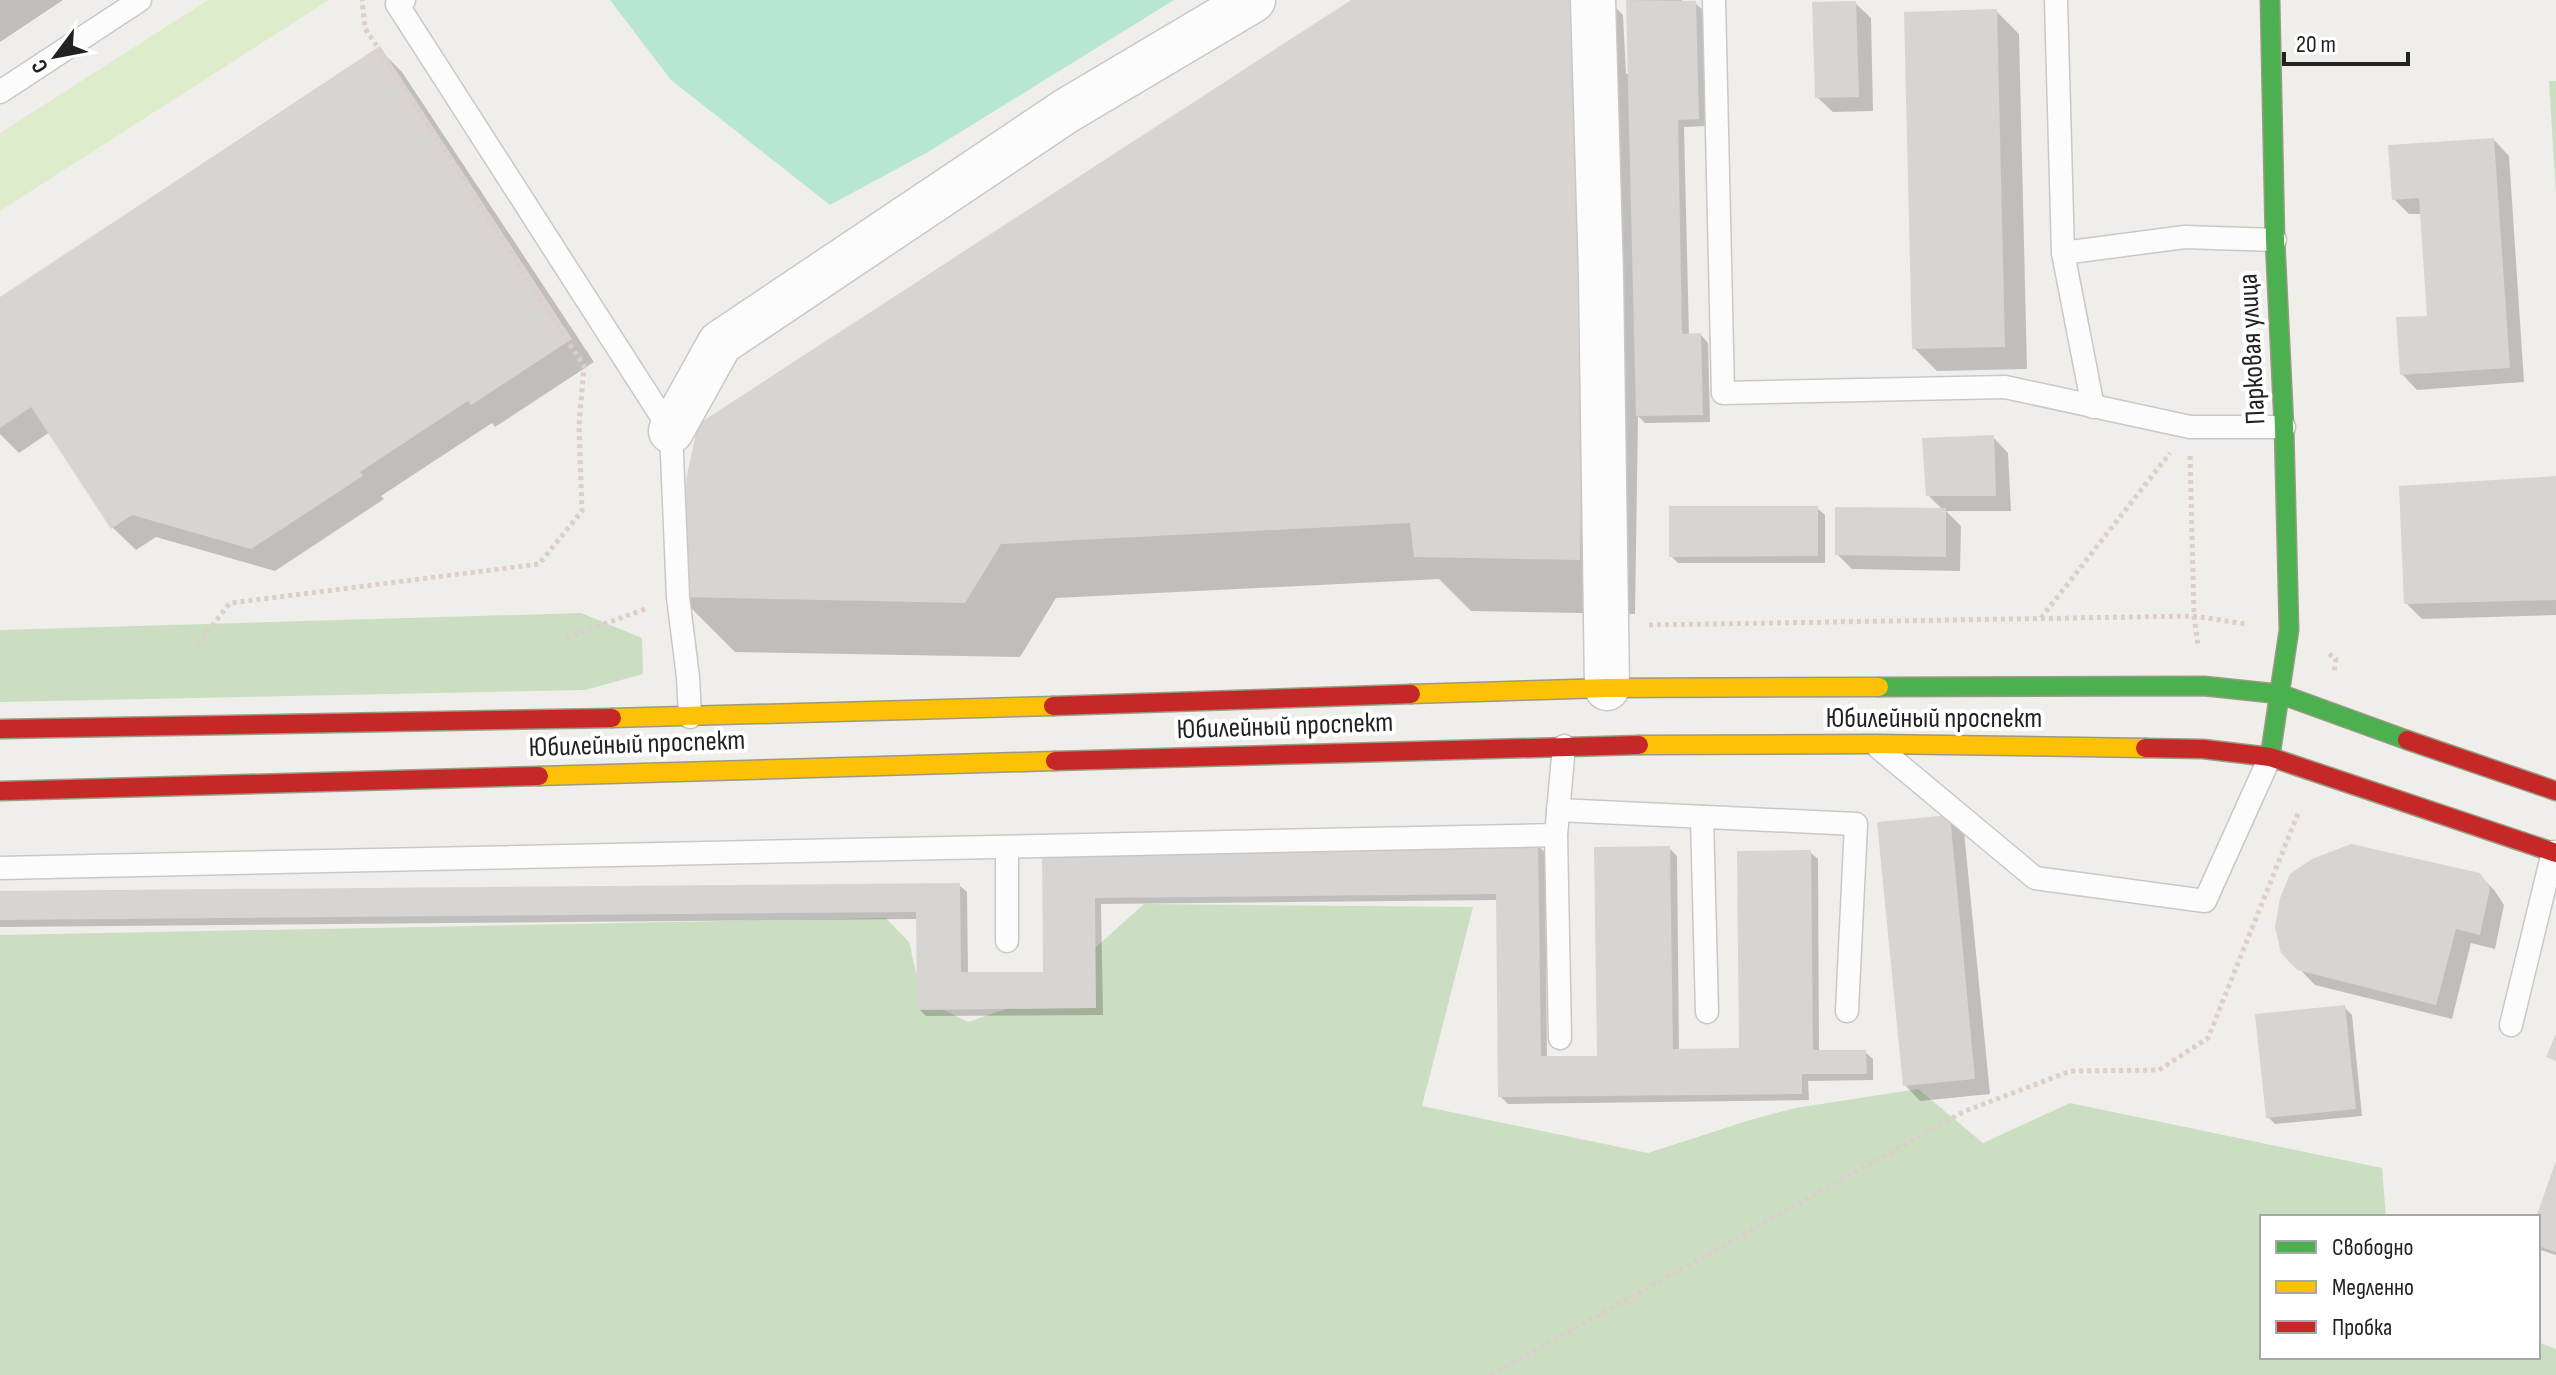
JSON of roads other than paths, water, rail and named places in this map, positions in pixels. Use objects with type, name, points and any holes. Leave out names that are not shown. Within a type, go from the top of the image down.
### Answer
[{"type":"main road","name":"Парковая улица","points":[[2270,0],[2289,630],[2270,757]]},
{"type":"main road","name":"Юбилейный проспект","points":[[0,729],[690,717],[1607,688],[2204,686],[2280,694],[2556,791]]},
{"type":"main road","name":"Юбилейный проспект","points":[[0,791],[1564,746],[1875,744],[2203,749],[2270,757],[2554,853]]},
{"type":"street","points":[[671,431],[720,343],[1066,111],[1253,0]]},
{"type":"street","points":[[1593,0],[1607,688]]},
{"type":"lane","points":[[0,92],[140,0]]},
{"type":"lane","points":[[404,0],[397,4],[671,431],[678,597],[690,717]]},
{"type":"lane","points":[[1714,0],[1723,393],[2005,387],[2190,427],[2284,427]]},
{"type":"lane","points":[[2056,0],[2063,253],[2093,407]]},
{"type":"lane","points":[[2063,253],[2185,237],[2275,240]]},
{"type":"lane","points":[[1875,744],[2035,878],[2205,901],[2270,757]]},
{"type":"lane","points":[[1560,1038],[1556,835],[1564,746]]},
{"type":"lane","points":[[1558,810],[1856,824],[1847,1011]]},
{"type":"lane","points":[[1702,817],[1707,1012]]},
{"type":"lane","points":[[0,868],[1556,835]]},
{"type":"lane","points":[[1007,847],[1007,941]]},
{"type":"lane","points":[[2511,1025],[2554,853]]}]
